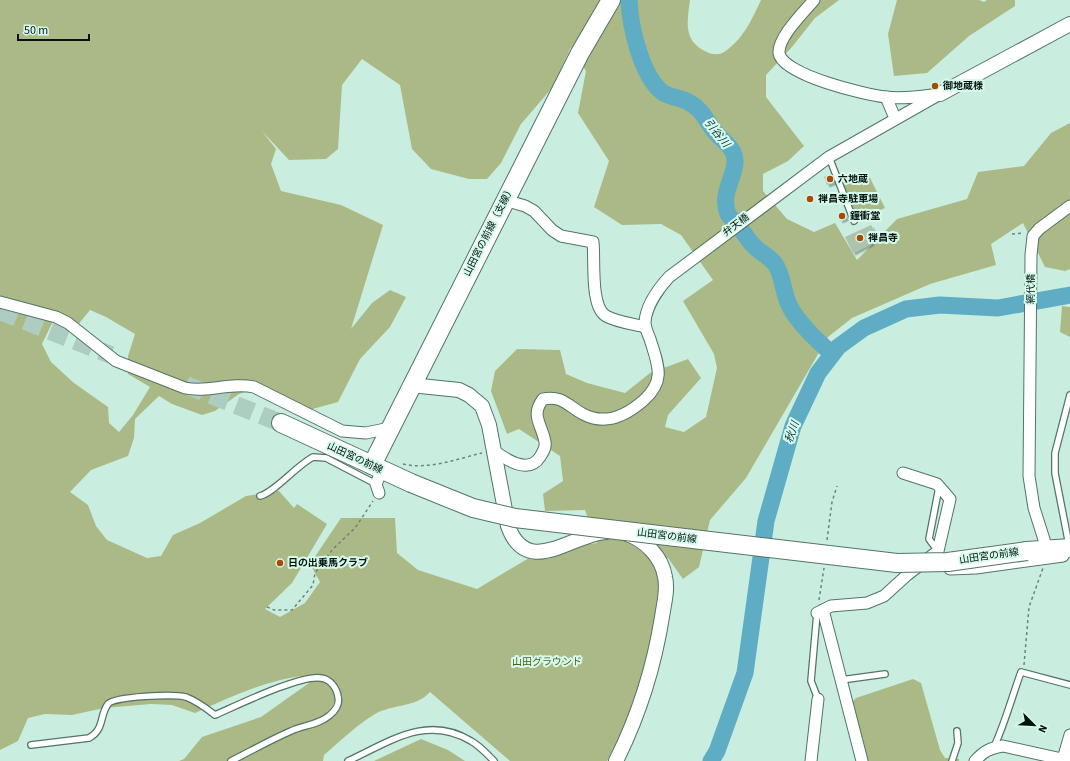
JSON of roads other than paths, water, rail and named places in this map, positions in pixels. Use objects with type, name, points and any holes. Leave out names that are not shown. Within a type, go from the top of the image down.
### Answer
[{"type":"main road","name":"山田宮の前線（支線）","points":[[377,478],[390,428],[589,35],[611,0]]},
{"type":"main road","name":"山田宮の前線","points":[[281,423],[377,478],[411,483],[473,508],[524,520],[876,561],[938,563],[1027,551],[1047,554],[1070,550]]},
{"type":"street","points":[[814,0],[783,40],[779,48],[782,60],[788,66],[814,79],[886,97],[911,98],[940,94],[1070,24]]},
{"type":"street","name":"弁天橋","points":[[645,327],[647,314],[655,296],[664,283],[701,252],[829,157],[895,118],[940,94]]},
{"type":"street","points":[[886,97],[895,118]]},
{"type":"street","points":[[494,451],[511,463],[524,465],[538,459],[544,451],[545,443],[537,417],[536,407],[543,399],[552,397],[564,401],[583,414],[598,420],[620,416],[639,404],[655,388],[658,381],[657,364],[645,327],[611,318],[601,312],[596,299],[594,242],[561,236],[552,230],[534,211],[525,206],[505,200]]},
{"type":"street","name":"網代橋","points":[[1047,554],[1034,508],[1029,476],[1031,255],[1033,236],[1039,229],[1070,206]]},
{"type":"street","points":[[0,302],[56,317],[68,323],[116,361],[185,388],[194,390],[243,385],[254,387],[342,431],[366,433],[390,428]]},
{"type":"street","points":[[412,385],[455,389],[473,397],[482,406],[486,415],[494,451],[508,526],[513,537],[522,547],[537,552],[547,552],[600,532],[622,533],[635,536],[650,549],[658,559],[664,572],[666,596],[654,663],[629,733],[616,761]]},
{"type":"street","points":[[862,761],[841,680],[820,612],[831,606],[867,602],[884,596],[940,548],[950,499],[937,484],[903,473]]},
{"type":"street","points":[[913,571],[976,568],[1047,554]]},
{"type":"street","points":[[811,761],[818,699]]},
{"type":"street","points":[[974,761],[984,751],[994,747],[1003,746],[1067,760],[1070,735]]},
{"type":"lane","points":[[829,157],[854,221]]},
{"type":"lane","points":[[1070,395],[1055,453],[1055,474],[1070,550]]},
{"type":"lane","points":[[260,496],[266,494],[302,463],[313,457],[326,458],[377,478]]},
{"type":"lane","points":[[818,699],[811,682],[820,612]]},
{"type":"lane","points":[[994,747],[1005,723],[1021,672],[1070,685]]},
{"type":"lane","points":[[841,680],[885,674]]},
{"type":"lane","points":[[31,745],[89,738],[95,735],[101,726],[108,704],[116,699],[139,696],[184,696],[197,702],[215,715],[266,693],[314,677],[323,678],[334,687],[339,698],[337,706],[328,717],[314,724],[292,730],[231,761]]},
{"type":"lane","points":[[348,761],[409,733],[429,728],[452,731],[472,741],[494,761]]},
{"type":"lane","points":[[952,761],[958,743],[958,731]]},
{"type":"waterway","name":"引谷川","points":[[629,0],[634,36],[648,74],[662,92],[687,101],[698,109],[715,132],[733,152],[735,166],[726,197],[728,214],[739,226],[748,240],[757,249],[771,259],[778,268],[786,297],[798,320],[832,354]]},
{"type":"waterway","name":"秋川","points":[[711,761],[717,751],[745,673],[766,521],[793,426],[818,373],[838,347],[864,328],[906,309],[940,305],[998,308],[1070,295]]},
{"type":"tunnel","points":[[0,311],[111,355]]},
{"type":"tunnel","points":[[186,385],[281,423]]},
{"type":"place","name":"御地蔵様","points":[[935,86]]},
{"type":"place","name":"六地蔵","points":[[830,179]]},
{"type":"place","name":"禅昌寺駐車場","points":[[810,199]]},
{"type":"place","name":"鐘衝堂","points":[[842,216]]},
{"type":"place","name":"禅昌寺","points":[[860,238]]},
{"type":"place","name":"日の出乗馬クラブ","points":[[280,563]]},
{"type":"park label","name":"山田グラウンド","points":[[547,662]]}]
